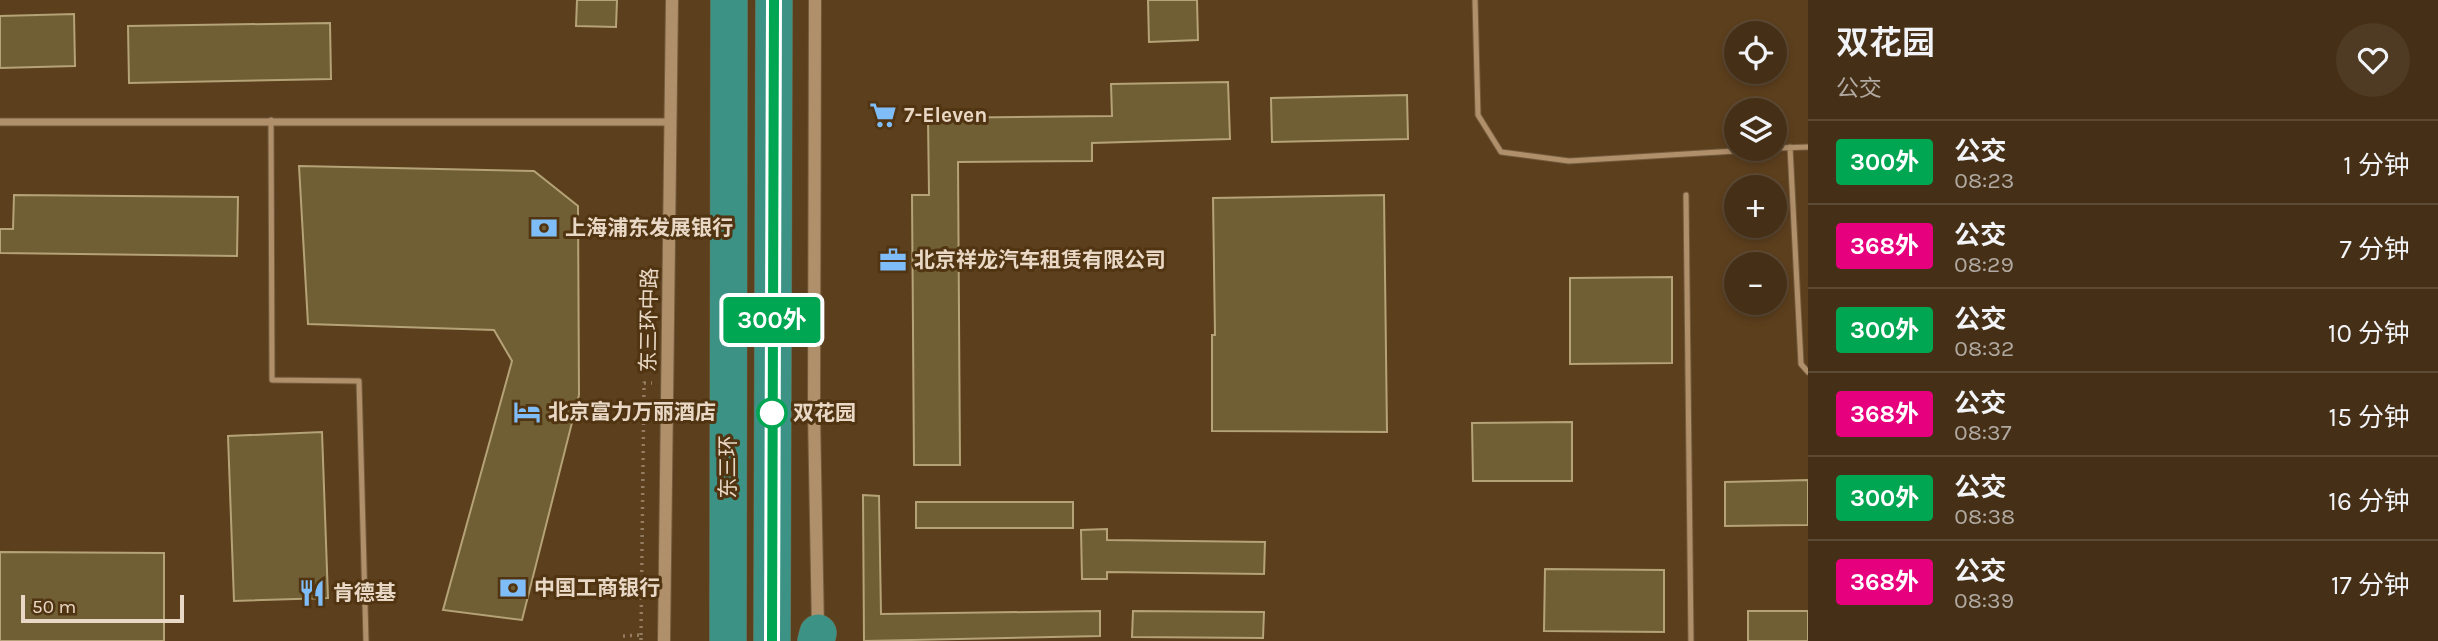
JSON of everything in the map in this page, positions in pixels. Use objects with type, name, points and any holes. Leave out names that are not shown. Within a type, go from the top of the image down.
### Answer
[{"type":"highway","name":"东三环","points":[[726,634],[729,0]]},
{"type":"highway","points":[[772,641],[774,0]]},
{"type":"street","name":"东三环中路","points":[[664,641],[672,0]]},
{"type":"street","points":[[815,0],[814,414],[817,638]]},
{"type":"street","points":[[0,122],[671,122]]},
{"type":"lane","points":[[1475,0],[1478,115],[1501,152],[1569,161],[1724,152]]},
{"type":"lane","points":[[271,120],[272,380],[359,381],[366,641]]},
{"type":"lane","points":[[1808,146],[1790,148],[1801,364],[1808,372]]},
{"type":"lane","points":[[1686,195],[1690,641]]},
{"type":"path","points":[[641,641],[644,383]]},
{"type":"path","points":[[623,636],[641,635]]},
{"type":"building","points":[[577,0],[617,0],[616,27],[576,26]]},
{"type":"building","points":[[1148,0],[1197,0],[1198,40],[1149,42]]},
{"type":"building","points":[[74,14],[75,66],[0,68],[0,16]]},
{"type":"building","points":[[330,23],[331,79],[129,83],[128,26]]},
{"type":"building","points":[[1228,82],[1230,139],[1092,143],[1092,161],[958,162],[960,465],[914,465],[912,195],[929,195],[928,118],[1112,116],[1111,84]]},
{"type":"building","points":[[1407,95],[1408,139],[1272,142],[1271,98]]},
{"type":"building","points":[[299,166],[534,171],[578,206],[579,395],[522,620],[443,610],[512,361],[494,330],[308,324]]},
{"type":"building","points":[[14,195],[238,197],[237,256],[0,253],[0,229],[13,229]]},
{"type":"building","points":[[1384,195],[1387,432],[1212,431],[1212,335],[1215,335],[1213,198]]},
{"type":"building","points":[[1672,277],[1672,363],[1570,364],[1570,278]]},
{"type":"building","points":[[1572,422],[1572,481],[1473,481],[1472,423]]},
{"type":"building","points":[[322,432],[328,598],[234,601],[228,436]]},
{"type":"building","points":[[1808,480],[1808,525],[1725,526],[1725,482]]},
{"type":"building","points":[[863,495],[879,496],[881,614],[1100,611],[1100,636],[864,641]]},
{"type":"building","points":[[916,502],[1073,502],[1073,528],[916,528]]},
{"type":"building","points":[[1107,529],[1107,540],[1265,542],[1264,574],[1107,572],[1107,579],[1082,579],[1081,530]]},
{"type":"building","points":[[0,552],[164,553],[164,641],[0,641]]},
{"type":"building","points":[[1545,569],[1664,570],[1664,632],[1544,631]]},
{"type":"building","points":[[1133,611],[1264,612],[1263,638],[1132,637]]},
{"type":"building","points":[[1748,611],[1808,611],[1808,641],[1748,641]]},
{"type":"bus line","name":"300外","points":[[772,641],[774,0]]},
{"type":"place","name":"7-Eleven","points":[[883,115]]},
{"type":"place","name":"上海浦东发展银行","points":[[544,228]]},
{"type":"place","name":"北京祥龙汽车租赁有限公司","points":[[893,260]]},
{"type":"place","name":"北京富力万丽酒店","points":[[527,412]]},
{"type":"place","name":"双花园","points":[[772,413]]},
{"type":"place","name":"中国工商银行","points":[[513,588]]},
{"type":"place","name":"肯德基","points":[[312,593]]}]
